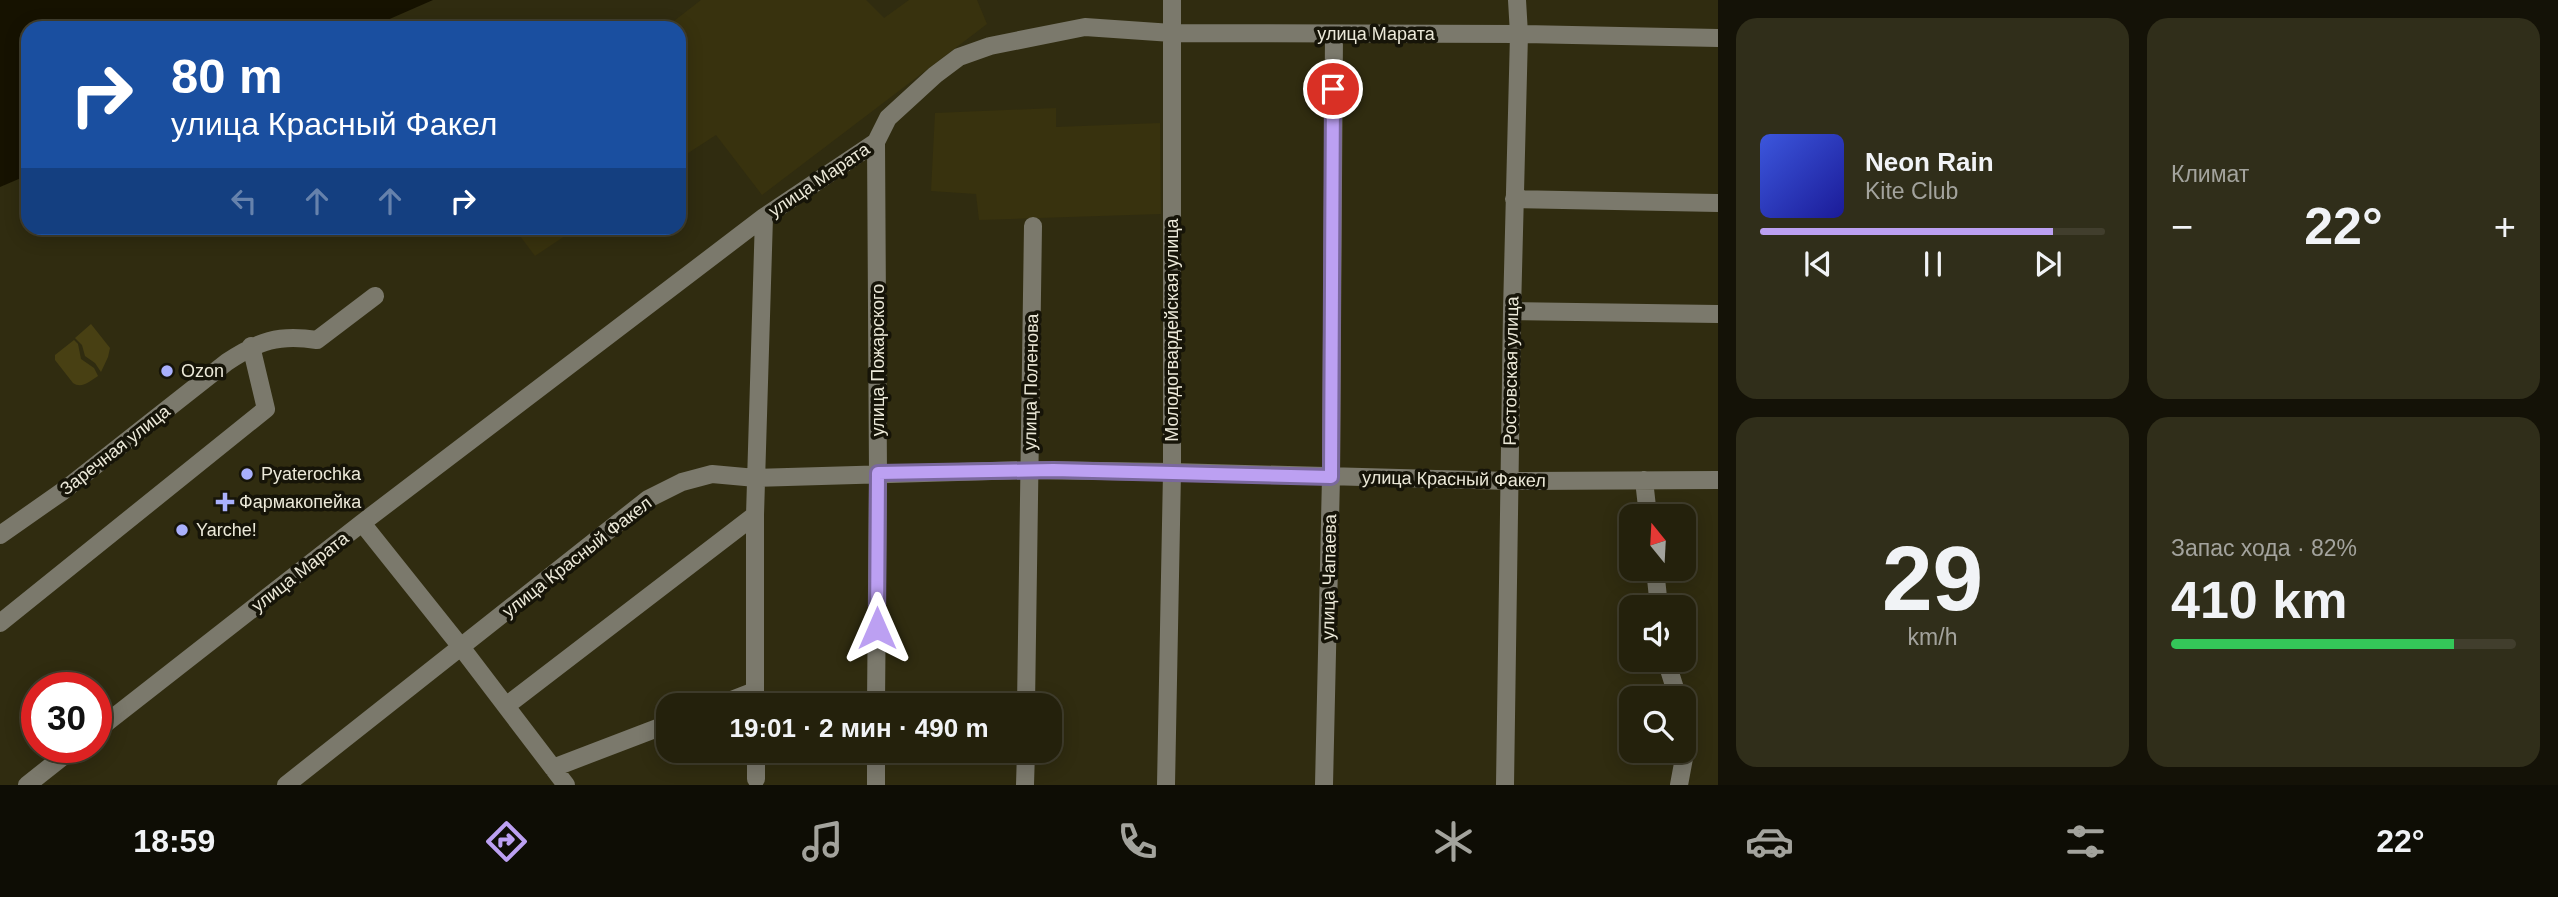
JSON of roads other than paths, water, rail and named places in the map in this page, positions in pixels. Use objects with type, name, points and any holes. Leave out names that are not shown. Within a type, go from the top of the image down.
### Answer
[{"type":"street","name":"Молодогвардейская улица","points":[[1166,785],[1172,472],[1172,0]]},
{"type":"street","name":"Ростовская улица","points":[[1505,785],[1519,34],[1517,0]]},
{"type":"street","name":"улица Марата","points":[[112,718],[362,523],[764,217],[876,142],[888,118],[959,57],[990,46],[1085,27],[1172,33],[1519,34],[1718,38]]},
{"type":"street","name":"улица Чапаева","points":[[1324,785],[1331,477],[1334,34]]},
{"type":"street","name":"улица Пожарского","points":[[876,142],[876,693]]},
{"type":"street","points":[[1514,199],[1718,203]]},
{"type":"street","points":[[755,693],[755,515],[764,217]]},
{"type":"street","name":"улица Поленова","points":[[1026,693],[1033,226]]},
{"type":"street","name":"Заречная улица","points":[[0,536],[63,491],[251,346],[268,339],[298,337],[317,340],[375,296]]},
{"type":"street","points":[[1512,311],[1718,314]]},
{"type":"street","points":[[0,623],[266,409],[251,346]]},
{"type":"street","name":"улица Красный Факел","points":[[286,785],[648,499],[682,482],[712,474],[756,478],[1030,470],[1510,481],[1718,480]]},
{"type":"street","points":[[1644,480],[1647,504]]},
{"type":"street","points":[[506,706],[755,515]]},
{"type":"street","points":[[362,523],[461,647],[558,779],[656,730]]},
{"type":"street","points":[[27,785],[55,763]]},
{"type":"street","points":[[756,763],[756,779]]},
{"type":"street","points":[[876,763],[876,785]]},
{"type":"street","points":[[1025,785],[1026,763]]},
{"type":"street","points":[[1679,785],[1683,763]]},
{"type":"place","name":"Ozon","points":[[167,371]]},
{"type":"place","name":"Pyaterochka","points":[[247,474]]},
{"type":"place","name":"Фармакопейка","points":[[225,502]]},
{"type":"place","name":"Yarche!","points":[[182,530]]}]
